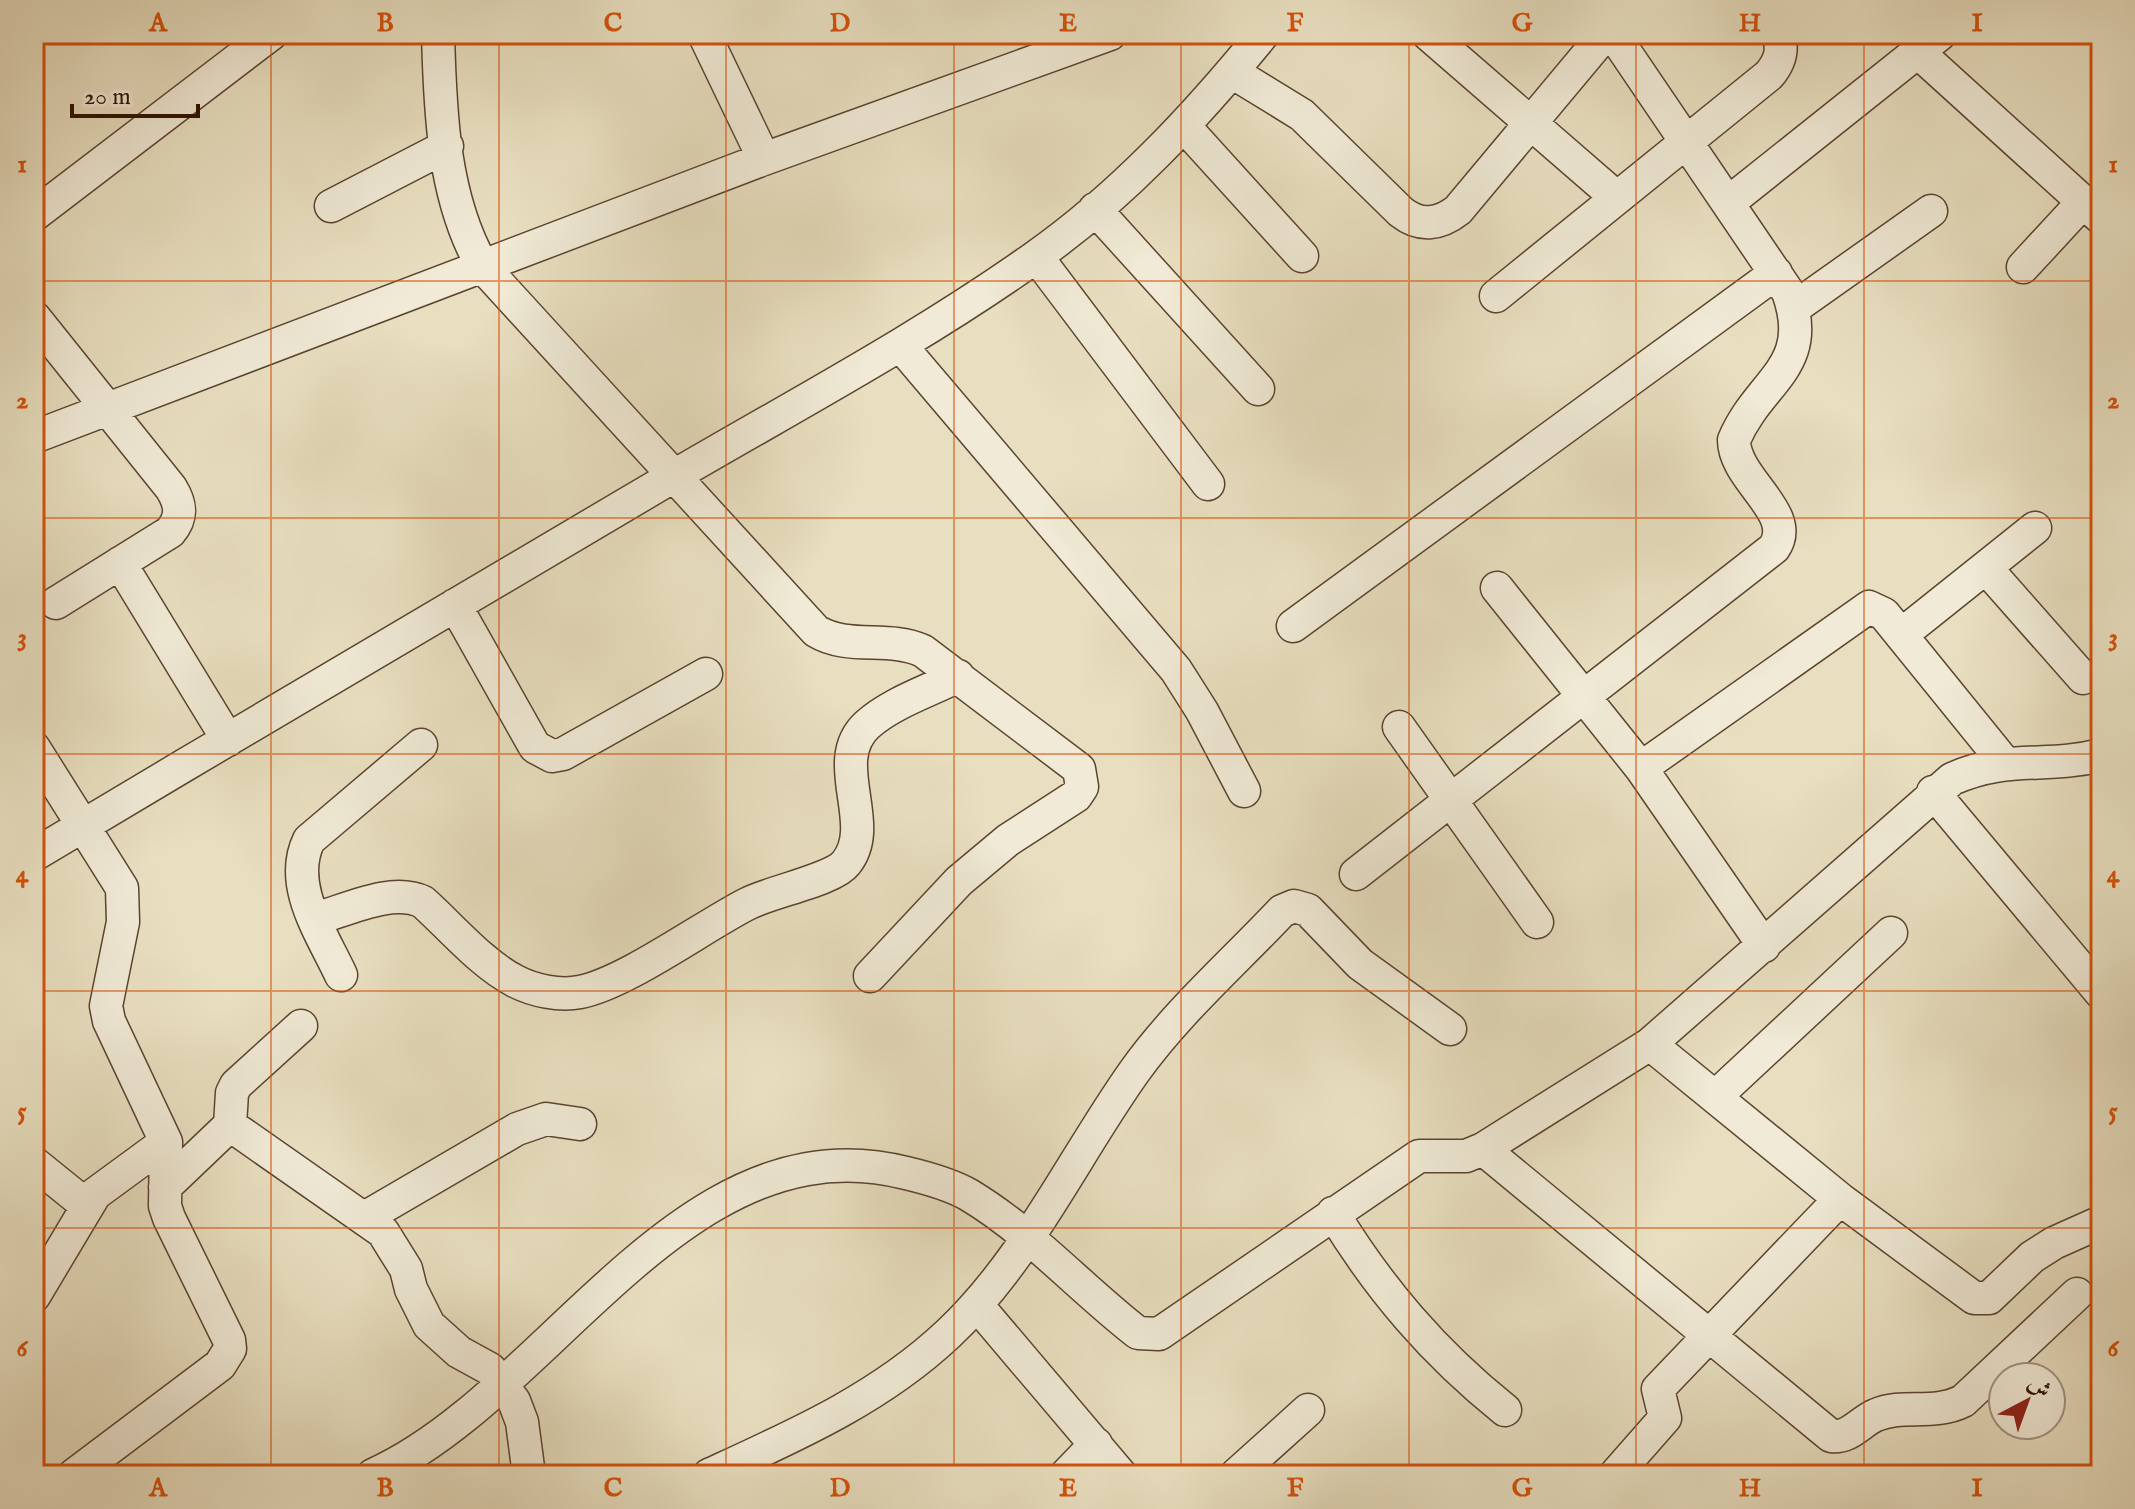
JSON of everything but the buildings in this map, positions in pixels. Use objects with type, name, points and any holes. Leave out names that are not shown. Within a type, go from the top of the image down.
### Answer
[{"type":"street","points":[[34,215],[271,34]]},
{"type":"street","points":[[438,34],[439,91],[464,235],[483,267],[816,631],[839,641],[895,641],[910,645],[958,676],[1079,769],[1082,787],[1076,796],[1008,840],[959,881],[870,976]]},
{"type":"street","points":[[704,34],[764,159]]},
{"type":"street","points":[[34,437],[106,407],[764,159],[1110,34]]},
{"type":"street","points":[[34,855],[674,476],[901,346],[1037,257],[1095,209],[1184,126],[1263,34]]},
{"type":"street","points":[[1428,34],[1617,198]]},
{"type":"street","points":[[1232,72],[1302,115],[1401,212],[1419,222],[1440,221],[1458,210],[1605,34]]},
{"type":"street","points":[[1356,874],[1774,548],[1780,539],[1780,521],[1736,460],[1734,440],[1790,358],[1798,336],[1794,308],[1776,273],[1613,34]]},
{"type":"street","points":[[1496,296],[1769,75],[1778,63],[1780,35]]},
{"type":"street","points":[[1728,203],[1930,44],[2092,210],[2023,267]]},
{"type":"street","points":[[1184,126],[1302,256]]},
{"type":"street","points":[[331,206],[447,146]]},
{"type":"street","points":[[1095,209],[1258,389]]},
{"type":"street","points":[[1794,308],[1931,211]]},
{"type":"street","points":[[1037,257],[1208,484]]},
{"type":"street","points":[[1293,626],[1776,273]]},
{"type":"street","points":[[34,317],[171,488],[180,506],[180,516],[170,532],[56,603]]},
{"type":"street","points":[[901,346],[1176,670],[1202,711],[1244,791]]},
{"type":"street","points":[[1901,635],[2035,528]]},
{"type":"street","points":[[120,563],[228,740]]},
{"type":"street","points":[[1986,568],[2083,678]]},
{"type":"street","points":[[1497,588],[1586,695],[1641,768],[1764,946]]},
{"type":"street","points":[[455,605],[535,747],[552,756],[563,754],[706,674]]},
{"type":"street","points":[[1641,768],[1861,609],[1877,608],[2004,762]]},
{"type":"street","points":[[315,919],[392,897],[411,896],[423,902],[515,981],[536,989],[582,992],[627,972],[765,894],[829,877],[841,870],[849,860],[857,839],[851,762],[860,732],[879,717],[958,676]]},
{"type":"street","points":[[1399,727],[1537,922]]},
{"type":"street","points":[[341,975],[301,880],[303,853],[309,840],[421,745]]},
{"type":"street","points":[[34,748],[115,873],[125,905],[107,994],[109,1021],[166,1142],[165,1187],[169,1218],[229,1340],[230,1349],[220,1365],[74,1475]]},
{"type":"street","points":[[373,1475],[454,1426],[681,1227],[751,1187],[791,1172],[831,1165],[878,1166],[923,1177],[967,1194],[1027,1235],[1129,1326],[1150,1335],[1167,1330],[1419,1156],[1466,1156],[1483,1149],[1650,1044],[1764,946],[1933,792],[1978,768],[2004,762],[2057,762],[2101,755]]},
{"type":"street","points":[[1933,792],[2101,993]]},
{"type":"street","points":[[709,1475],[803,1432],[885,1385],[917,1361],[977,1305],[1152,1047],[1282,911],[1294,906],[1308,910],[1360,964],[1450,1029]]},
{"type":"street","points":[[1715,1097],[1891,933]]},
{"type":"street","points":[[165,1187],[230,1125],[232,1093],[236,1085],[301,1026]]},
{"type":"street","points":[[1650,1044],[1840,1199],[1968,1294],[1982,1299],[1995,1293],[2022,1266],[2054,1243],[2101,1222]]},
{"type":"street","points":[[366,1217],[531,1122],[563,1119],[580,1124]]},
{"type":"street","points":[[230,1125],[366,1217],[396,1249],[429,1325],[443,1340],[490,1369],[502,1382],[522,1422],[529,1475]]},
{"type":"street","points":[[34,1296],[86,1205],[105,1183],[166,1142]]},
{"type":"street","points":[[1483,1149],[1709,1338],[1825,1432],[1838,1437],[1878,1414],[1939,1410],[1963,1401],[2077,1294]]},
{"type":"street","points":[[34,1163],[86,1205]]},
{"type":"street","points":[[1615,1475],[1665,1418],[1658,1389],[1840,1199]]},
{"type":"street","points":[[1333,1213],[1392,1301],[1464,1376],[1505,1410]]},
{"type":"street","points":[[977,1305],[1121,1475]]},
{"type":"street","points":[[1236,1475],[1308,1410]]},
{"type":"street","points":[[1066,1475],[1096,1444]]}]
